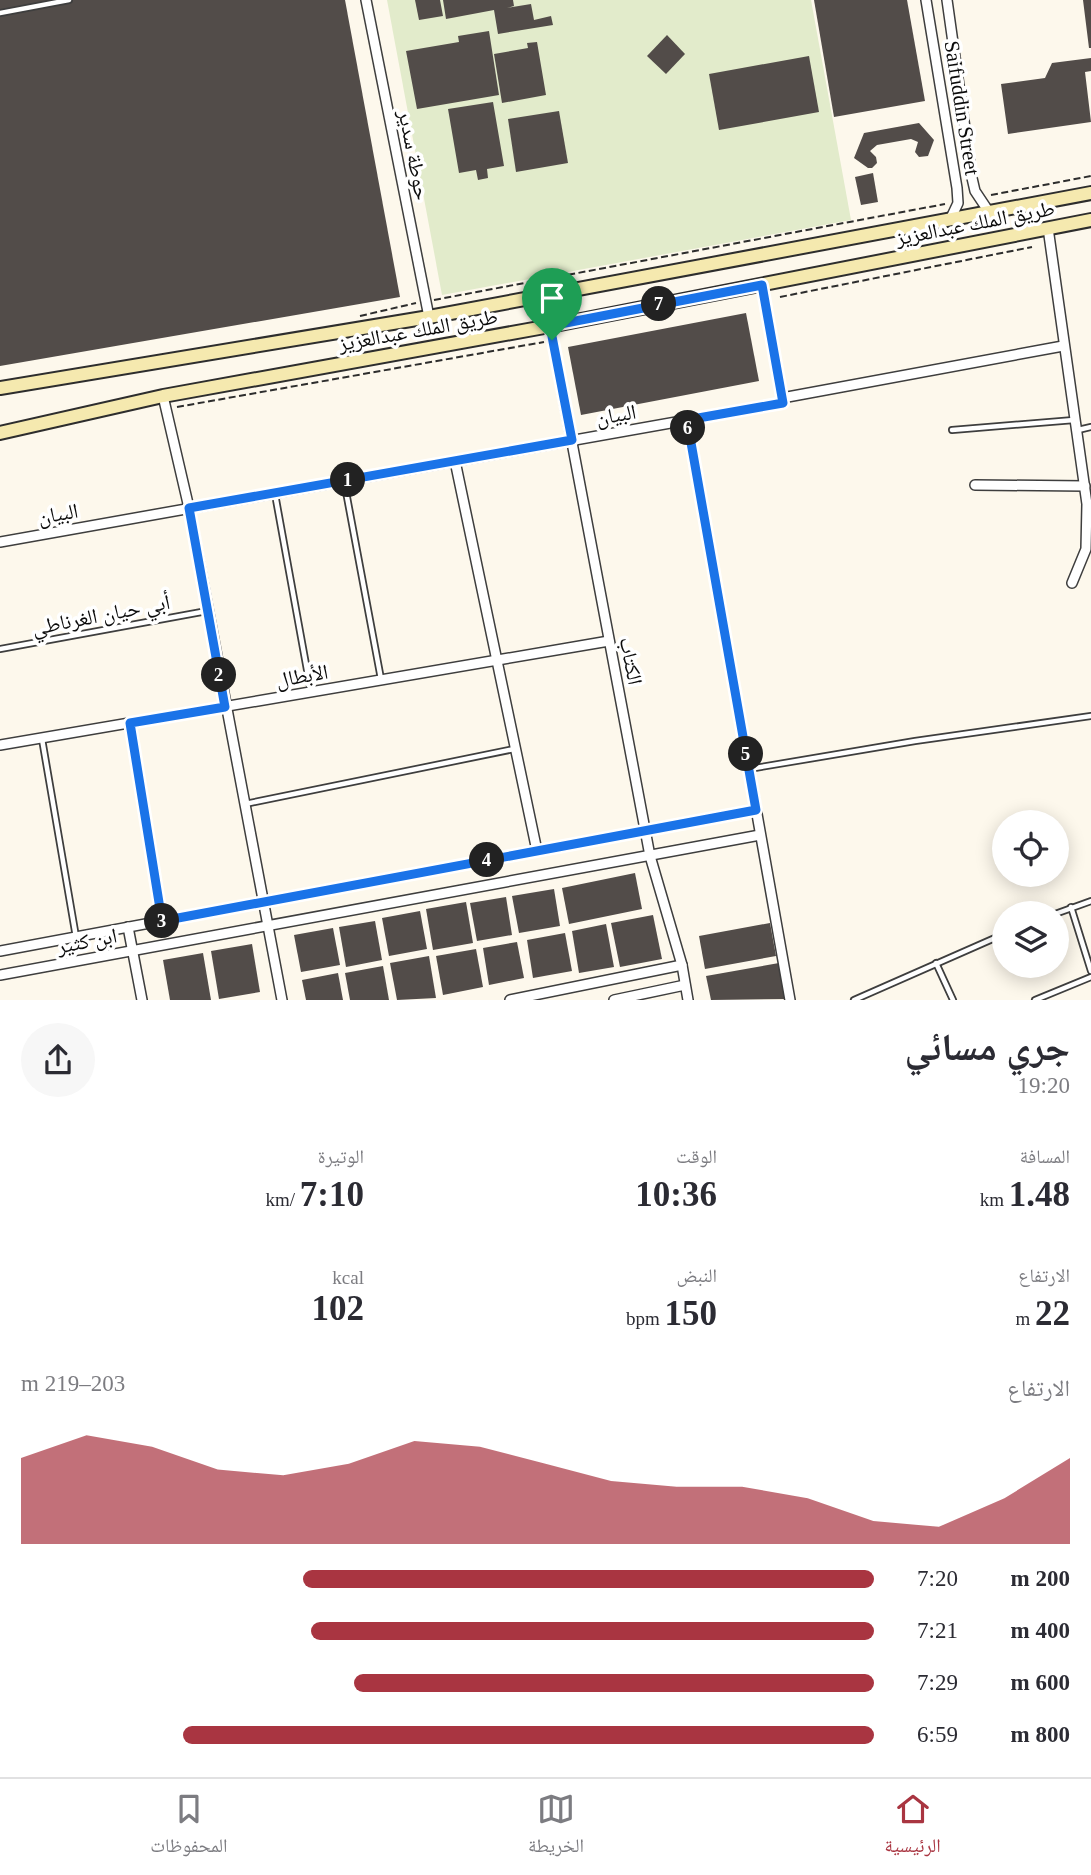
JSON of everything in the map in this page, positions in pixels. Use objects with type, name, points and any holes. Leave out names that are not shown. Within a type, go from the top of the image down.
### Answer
[{"type":"main road","name":"طريق الملك عبدالعزيز","points":[[0,388],[429,317],[1091,193]]},
{"type":"main road","name":"طريق الملك عبدالعزيز","points":[[0,433],[163,396],[550,326],[1091,220]]},
{"type":"street","name":"حوطة سدير","points":[[366,0],[429,317]]},
{"type":"street","name":"Saifuddin Street","points":[[926,0],[957,188],[958,203],[950,220]]},
{"type":"street","name":"Saifuddin Street","points":[[947,0],[972,177],[975,191],[989,212]]},
{"type":"street","points":[[1048,228],[1088,519],[1086,549],[1072,583]]},
{"type":"street","points":[[762,285],[783,401]]},
{"type":"street","name":"الكتاب","points":[[550,326],[650,856],[682,965],[688,1000]]},
{"type":"street","name":"البيان","points":[[0,542],[687,420],[1063,345]]},
{"type":"street","points":[[163,396],[189,508],[282,1000]]},
{"type":"street","points":[[687,420],[790,1000]]},
{"type":"street","points":[[455,461],[537,851]]},
{"type":"street","points":[[975,485],[1085,486]]},
{"type":"street","name":"الأبطال","points":[[0,745],[609,641]]},
{"type":"street","name":"ابن كثير","points":[[0,951],[756,810]]},
{"type":"street","name":"ابن كثير","points":[[0,975],[760,835]]},
{"type":"street","points":[[128,928],[142,1000]]},
{"type":"street","points":[[510,1000],[682,965]]},
{"type":"street","points":[[614,1000],[685,985]]},
{"type":"lane","points":[[0,13],[69,0]]},
{"type":"lane","points":[[953,430],[1091,426]]},
{"type":"lane","points":[[344,481],[381,680]]},
{"type":"lane","points":[[275,493],[312,692]]},
{"type":"lane","name":"أبي حيان الغرناطي","points":[[0,649],[207,611]]},
{"type":"lane","points":[[748,769],[915,741],[1091,716]]},
{"type":"lane","points":[[130,723],[162,921]]},
{"type":"lane","points":[[42,738],[76,937]]},
{"type":"lane","points":[[244,804],[515,749]]},
{"type":"lane","points":[[1091,901],[1071,907],[1091,971]]},
{"type":"lane","points":[[854,1000],[992,939]]},
{"type":"lane","points":[[936,963],[953,1000]]},
{"type":"lane","points":[[1035,1000],[1091,977]]},
{"type":"path","points":[[990,195],[1091,176]]},
{"type":"path","points":[[433,300],[953,202]]},
{"type":"path","points":[[780,297],[1031,247]]},
{"type":"path","points":[[176,407],[552,340]]},
{"type":"green space","points":[[387,0],[811,0],[851,220],[442,295]]},
{"type":"building","points":[[0,0],[345,0],[400,297],[0,366]]},
{"type":"building","points":[[415,0],[440,0],[443,16],[419,20]]},
{"type":"building","points":[[443,0],[513,0],[514,6],[507,8],[531,4],[534,20],[551,16],[553,25],[498,34],[494,10],[446,19]]},
{"type":"building","points":[[814,0],[907,0],[925,101],[834,117]]},
{"type":"building","points":[[1083,0],[1091,0],[1091,48],[1089,48]]},
{"type":"building","points":[[489,31],[499,95],[417,109],[406,51],[459,42],[458,36]]},
{"type":"building","points":[[667,35],[685,54],[666,74],[647,56]]},
{"type":"building","points":[[537,42],[546,95],[502,103],[494,54],[528,48],[527,43]]},
{"type":"building","points":[[809,56],[819,112],[719,130],[709,74]]},
{"type":"building","points":[[1091,58],[1091,71],[1085,72],[1091,122],[1008,134],[1001,84],[1045,78],[1052,63]]},
{"type":"building","points":[[493,102],[504,166],[487,169],[488,178],[478,180],[476,170],[459,173],[448,109]]},
{"type":"building","points":[[559,111],[568,163],[516,172],[508,119]]},
{"type":"building","points":[[919,123],[934,140],[928,156],[919,157],[915,152],[918,142],[911,139],[877,145],[870,151],[876,157],[877,163],[872,168],[854,158],[864,133]]},
{"type":"building","points":[[873,173],[878,202],[861,205],[855,177]]},
{"type":"building","points":[[746,313],[759,381],[581,415],[568,347]]},
{"type":"building","points":[[635,873],[642,909],[569,924],[562,888]]},
{"type":"building","points":[[554,889],[560,926],[519,933],[512,896]]},
{"type":"building","points":[[506,897],[512,935],[477,941],[470,903]]},
{"type":"building","points":[[466,902],[473,943],[433,950],[426,909]]},
{"type":"building","points":[[420,911],[427,949],[389,956],[382,918]]},
{"type":"building","points":[[653,915],[662,959],[620,967],[611,923]]},
{"type":"building","points":[[375,921],[382,960],[346,967],[339,927]]},
{"type":"building","points":[[770,923],[776,956],[705,969],[699,936]]},
{"type":"building","points":[[606,924],[614,967],[579,973],[572,931]]},
{"type":"building","points":[[333,928],[340,965],[301,972],[294,935]]},
{"type":"building","points":[[565,933],[572,971],[533,978],[527,940]]},
{"type":"building","points":[[517,942],[524,978],[489,985],[483,948]]},
{"type":"building","points":[[252,944],[260,992],[219,999],[211,951]]},
{"type":"building","points":[[476,949],[483,987],[443,995],[436,956]]},
{"type":"building","points":[[203,953],[211,1000],[170,1000],[163,960]]},
{"type":"building","points":[[429,956],[436,998],[397,1000],[390,963]]},
{"type":"building","points":[[779,963],[786,999],[711,1000],[706,976]]},
{"type":"building","points":[[383,966],[389,1000],[350,1000],[345,973]]},
{"type":"building","points":[[338,973],[343,1000],[306,1000],[302,980]]},
{"type":"route","points":[[762,285],[783,403],[687,420],[756,810],[162,921],[130,723],[225,707],[189,508],[572,440],[552,340],[550,326],[762,285]]}]
